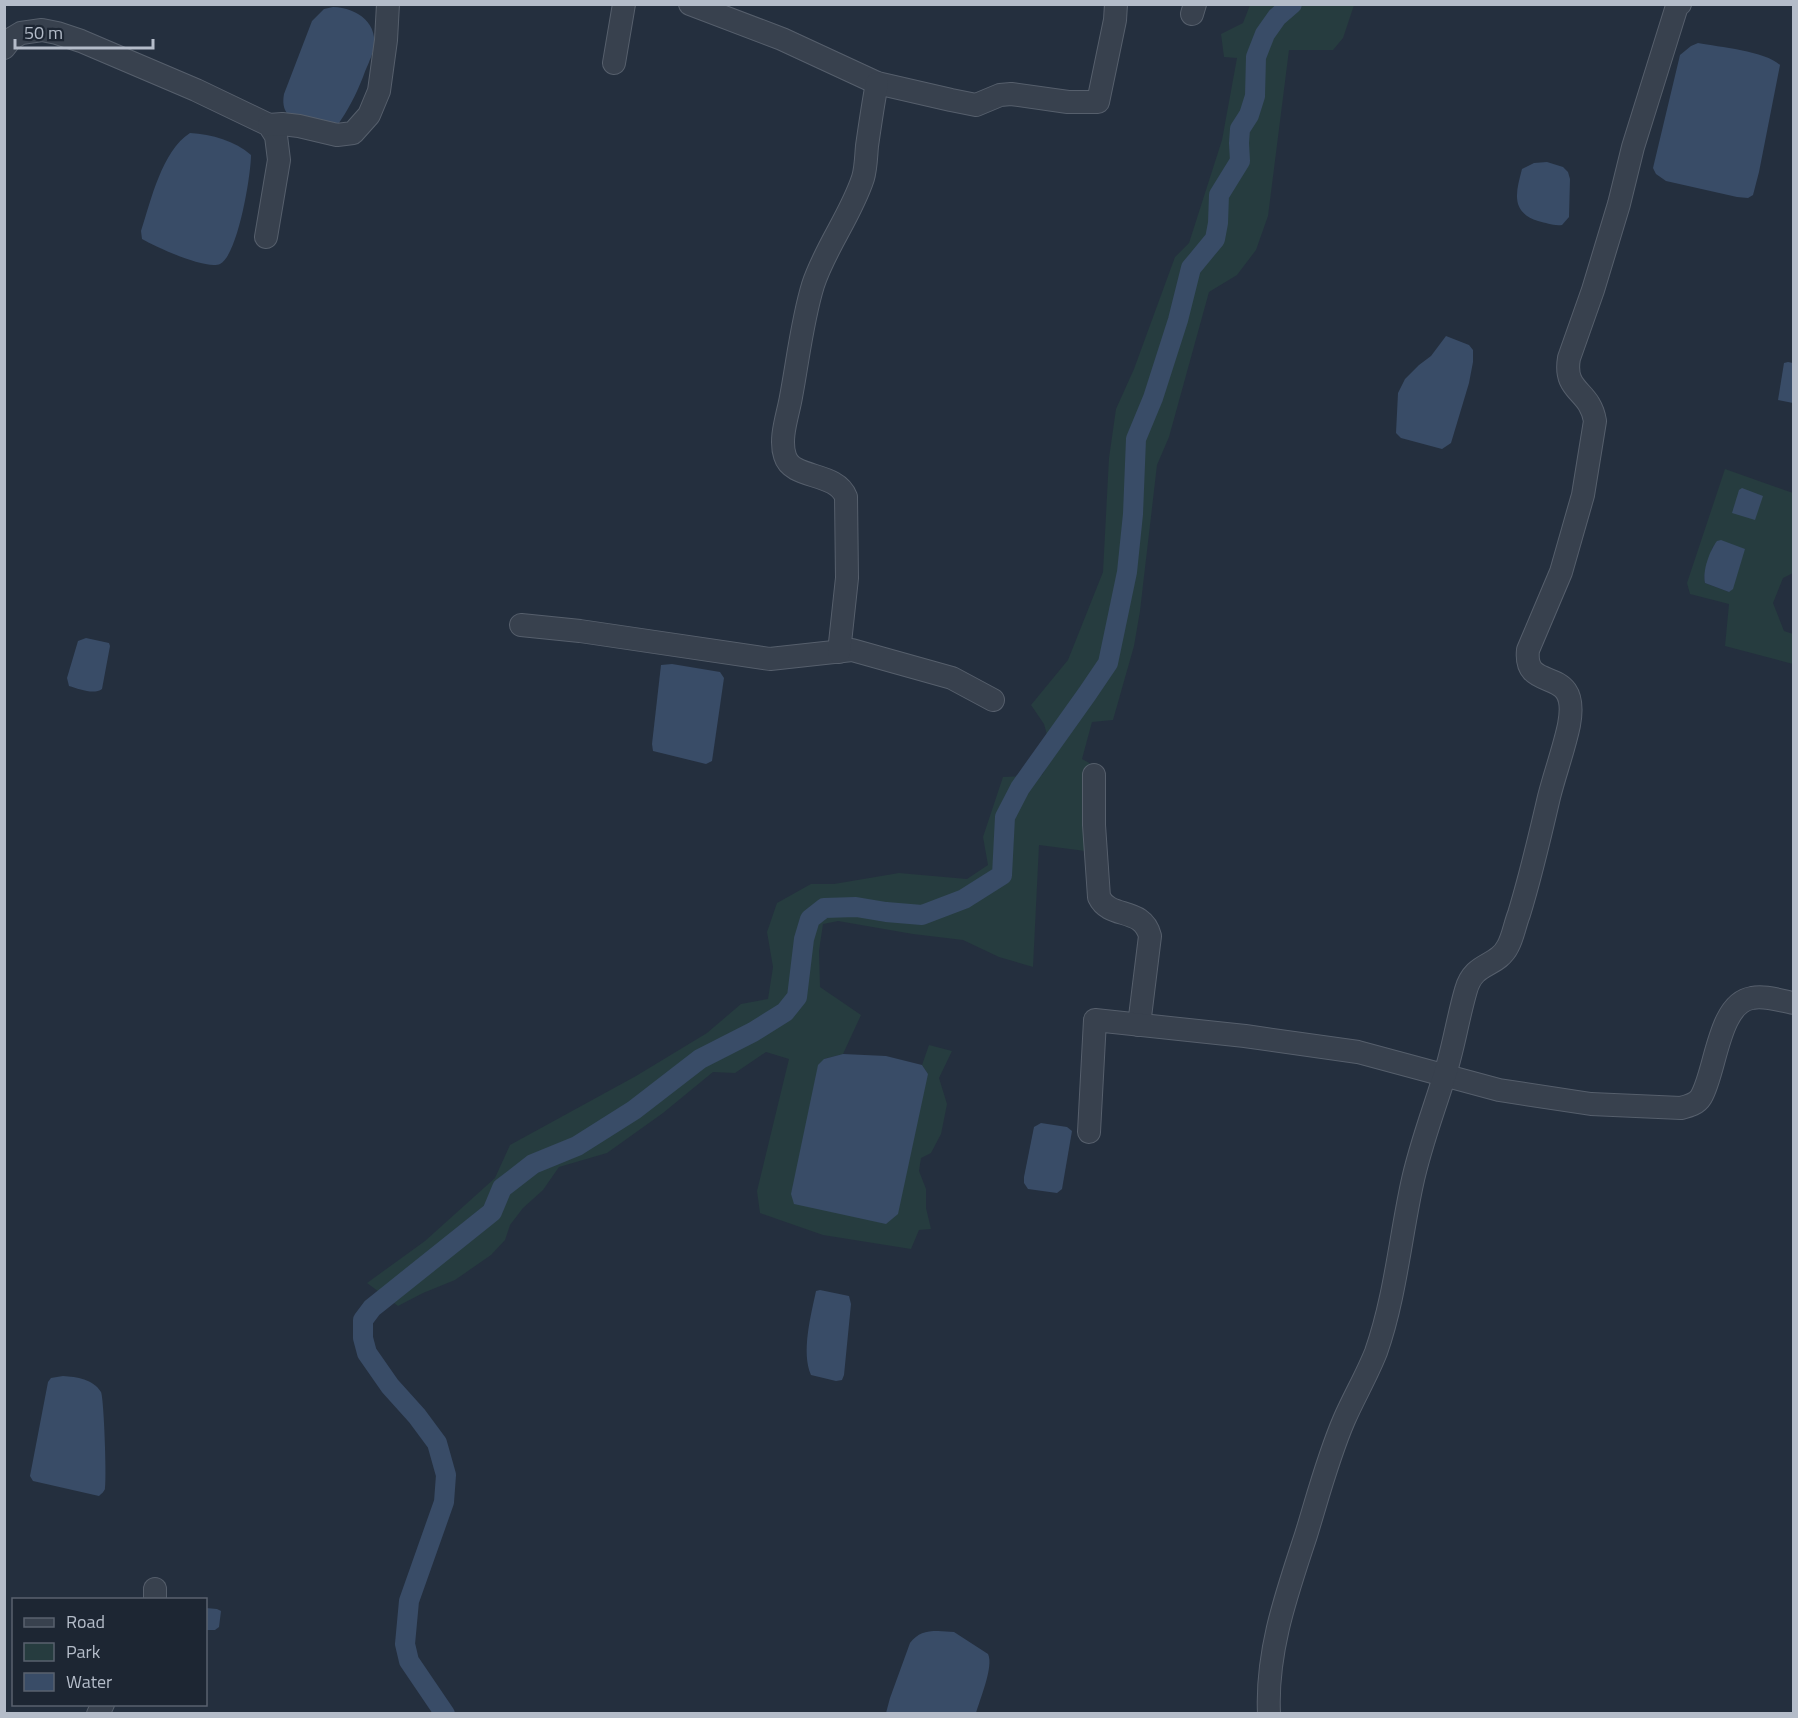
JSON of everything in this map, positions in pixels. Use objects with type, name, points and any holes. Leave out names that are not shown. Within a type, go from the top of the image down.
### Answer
[{"type":"street","points":[[4,48],[11,39],[21,33],[42,30],[57,33],[196,90],[269,125],[299,126],[337,135],[352,133],[369,115],[379,91],[388,4]]},
{"type":"street","points":[[614,63],[624,4]]},
{"type":"street","points":[[690,4],[782,39],[878,83],[976,105],[1000,95],[1011,94],[1068,102],[1098,102],[1115,20],[1116,4]]},
{"type":"street","points":[[1269,1713],[1268,1688],[1272,1649],[1286,1597],[1326,1467],[1375,1353],[1389,1305],[1414,1174],[1445,1075],[1469,982],[1480,967],[1500,958],[1508,947],[1524,896],[1568,728],[1571,700],[1567,691],[1560,685],[1535,674],[1527,658],[1528,650],[1561,572],[1583,495],[1595,421],[1594,411],[1589,401],[1573,386],[1567,369],[1619,204],[1633,147],[1677,6],[1680,4]]},
{"type":"street","points":[[839,652],[847,578],[846,497],[843,489],[834,483],[791,465],[785,458],[783,449],[813,285],[864,175],[878,83]]},
{"type":"street","points":[[266,237],[279,160],[276,136],[269,125]]},
{"type":"street","points":[[521,626],[580,631],[770,659],[852,650],[930,670],[952,678],[993,700]]},
{"type":"street","points":[[1094,775],[1094,825],[1099,897],[1106,907],[1141,920],[1150,936],[1139,1025]]},
{"type":"street","points":[[1089,1132],[1095,1020],[1256,1037],[1358,1052],[1499,1090],[1591,1104],[1681,1108],[1691,1106],[1701,1097],[1724,1028],[1735,1007],[1743,1001],[1757,997],[1794,1003]]},
{"type":"green space","points":[[1250,5],[1354,5],[1343,38],[1333,50],[1289,50],[1268,216],[1256,250],[1237,275],[1209,292],[1169,437],[1157,465],[1134,646],[1113,720],[1092,722],[1082,759],[1100,769],[1093,852],[1039,845],[1033,967],[999,957],[963,940],[838,921],[823,924],[819,951],[820,987],[861,1015],[843,1054],[824,1059],[928,1074],[922,1065],[929,1045],[952,1051],[939,1078],[947,1104],[941,1134],[931,1153],[921,1158],[919,1171],[926,1189],[926,1208],[931,1229],[919,1230],[911,1249],[823,1235],[760,1213],[757,1191],[789,1059],[766,1052],[735,1073],[713,1072],[663,1113],[607,1153],[559,1167],[543,1190],[523,1208],[510,1225],[505,1240],[491,1255],[455,1280],[398,1306],[367,1283],[425,1241],[495,1178],[510,1145],[636,1076],[707,1033],[741,1004],[768,999],[773,967],[767,932],[777,903],[811,884],[834,884],[899,873],[967,879],[988,865],[983,837],[1003,777],[1042,775],[1053,756],[1044,724],[1031,705],[1068,660],[1103,572],[1109,458],[1116,409],[1134,369],[1175,257],[1189,243],[1222,140],[1237,58],[1224,57],[1221,34],[1243,23]]},
{"type":"green space","points":[[1725,469],[1793,493],[1793,573],[1783,578],[1773,603],[1784,631],[1793,634],[1793,664],[1725,646],[1729,604],[1690,594],[1687,583]],"holes":[[[1713,546],[1729,592],[1705,583],[1704,577]]]},
{"type":"water","points":[[333,7],[351,10],[365,19],[370,25],[374,41],[372,54],[358,90],[337,126],[309,123],[292,118],[284,105],[284,94],[312,21],[324,9]]},
{"type":"water","points":[[1698,43],[1753,53],[1780,65],[1759,172],[1753,195],[1748,198],[1666,181],[1656,174],[1653,168],[1680,55]]},
{"type":"water","points":[[190,133],[223,139],[251,155],[249,179],[238,231],[226,258],[220,264],[193,261],[142,239],[141,231],[159,177],[172,152]]},
{"type":"water","points":[[1547,162],[1563,167],[1570,179],[1569,217],[1562,225],[1550,224],[1529,217],[1519,207],[1517,200],[1522,169],[1534,163]]},
{"type":"water","points":[[1446,336],[1469,345],[1473,350],[1473,362],[1451,443],[1442,449],[1401,438],[1396,433],[1398,393],[1405,379],[1431,356]]},
{"type":"water","points":[[1784,363],[1793,363],[1793,403],[1778,400]]},
{"type":"water","points":[[1742,488],[1763,496],[1755,520],[1732,513],[1739,490]]},
{"type":"water","points":[[1721,540],[1745,549],[1733,589],[1729,592],[1705,583],[1704,578],[1709,555],[1717,541]]},
{"type":"water","points":[[86,638],[109,643],[110,646],[102,689],[99,691],[86,691],[69,686],[67,678],[78,641]]},
{"type":"water","points":[[672,664],[720,672],[724,678],[712,761],[706,764],[653,751],[661,665]]},
{"type":"water","points":[[843,1054],[886,1056],[922,1065],[928,1074],[898,1214],[886,1224],[794,1204],[791,1194],[818,1065],[824,1059]]},
{"type":"water","points":[[1041,1123],[1067,1127],[1072,1131],[1062,1189],[1057,1193],[1028,1189],[1024,1183],[1034,1127]]},
{"type":"water","points":[[816,1291],[849,1296],[851,1304],[842,1380],[836,1381],[811,1375],[808,1366],[807,1345],[810,1322]]},
{"type":"water","points":[[63,1376],[89,1381],[101,1392],[106,1483],[105,1489],[99,1496],[33,1481],[30,1476],[48,1382],[51,1378]]},
{"type":"water","points":[[207,1608],[221,1611],[219,1627],[215,1630],[207,1630]]},
{"type":"water","points":[[954,1632],[988,1654],[988,1674],[976,1713],[886,1713],[910,1643],[922,1633]]},
{"type":"waterway","points":[[445,1714],[409,1661],[405,1644],[409,1601],[444,1502],[446,1475],[437,1443],[390,1386],[367,1353],[363,1338],[363,1320],[372,1308],[492,1212],[502,1188],[533,1164],[577,1146],[634,1110],[700,1059],[753,1032],[785,1012],[797,997],[804,939],[810,919],[824,908],[856,907],[922,915],[964,899],[1002,875],[1005,817],[1020,788],[1108,663],[1127,572],[1133,514],[1136,439],[1153,398],[1178,320],[1191,268],[1215,239],[1219,195],[1240,161],[1240,129],[1249,115],[1255,96],[1256,57],[1265,34],[1277,17],[1292,4]]}]
